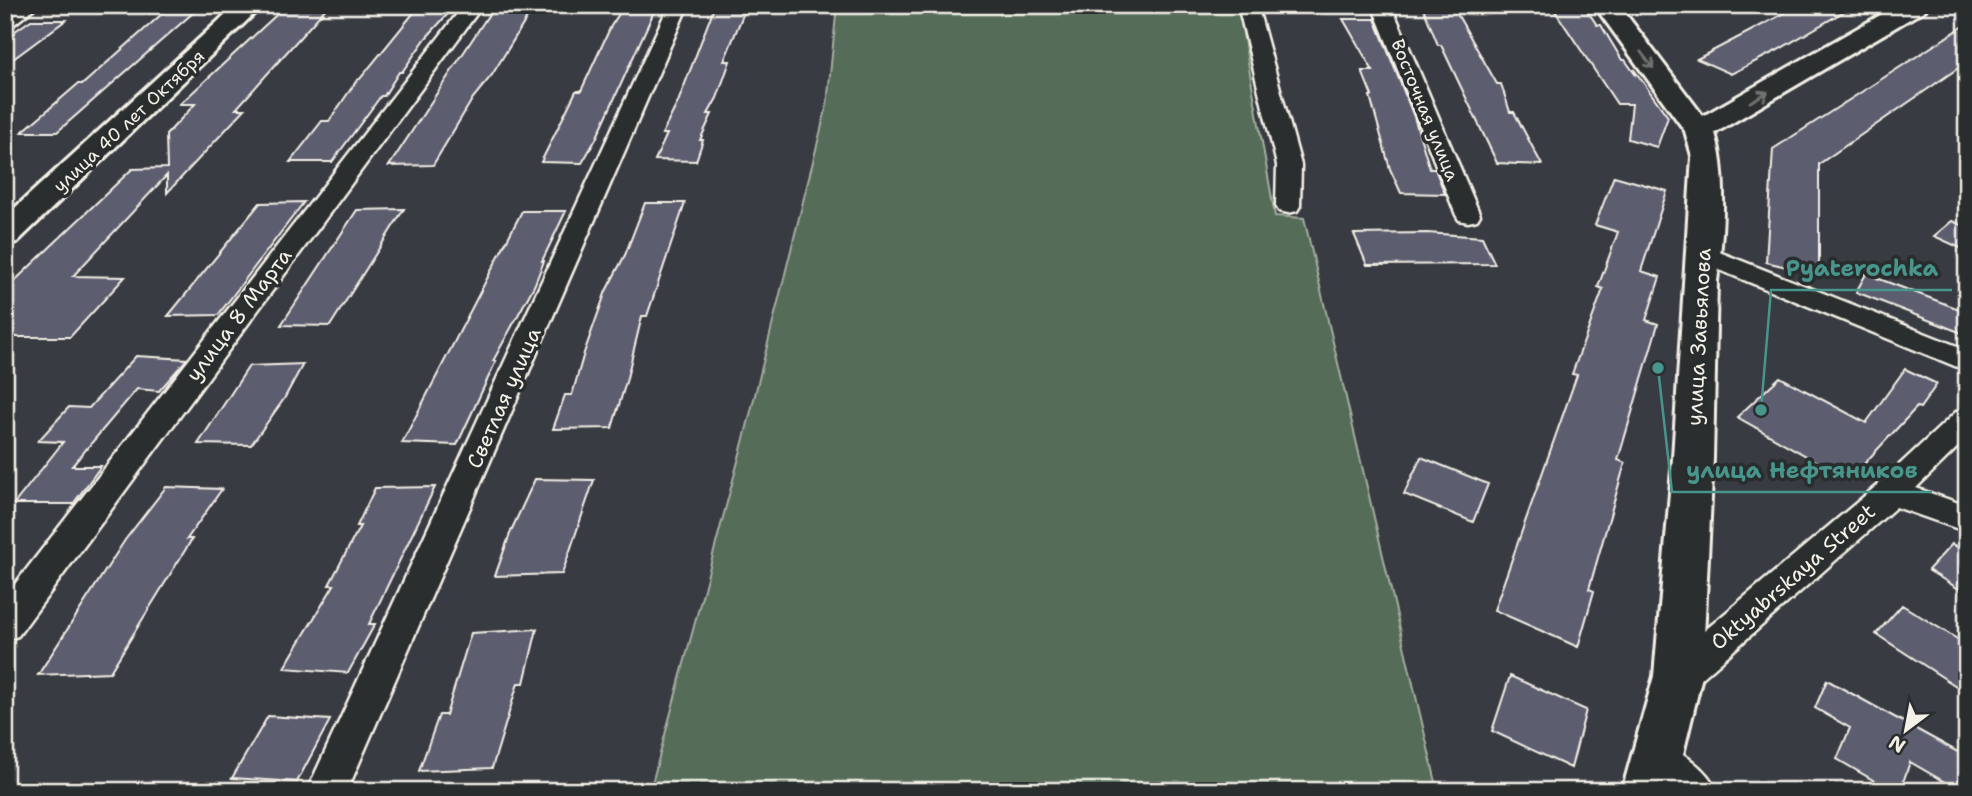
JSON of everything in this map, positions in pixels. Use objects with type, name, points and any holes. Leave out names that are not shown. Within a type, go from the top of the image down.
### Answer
[{"type":"street","points":[[5,22],[29,5]]},
{"type":"street","name":"улица 40 лет Октября","points":[[5,235],[251,5]]},
{"type":"street","name":"улица 8 Марта","points":[[5,625],[474,5]]},
{"type":"street","name":"Светлая улица","points":[[327,791],[679,5]]},
{"type":"street","points":[[1247,5],[1289,165],[1288,206]]},
{"type":"street","name":"Восточная улица","points":[[1381,5],[1468,215]]},
{"type":"street","points":[[1606,5],[1699,130],[1916,5]]},
{"type":"street","name":"улица Завьялова","points":[[1652,775],[1678,676],[1693,457],[1700,281],[1704,254],[1707,156],[1699,130]]},
{"type":"street","points":[[1704,254],[1967,361]]},
{"type":"street","name":"Oktyabrskaya Street","points":[[1678,676],[1891,492],[1967,420]]},
{"type":"street","points":[[1891,492],[1967,519]]},
{"type":"street","points":[[1652,775],[1697,791]]},
{"type":"green space","points":[[837,5],[1238,5],[1275,216],[1304,218],[1438,791],[650,791],[745,435],[827,105]]},
{"type":"building","points":[[172,5],[202,5],[57,132],[22,132],[78,84],[83,84]]},
{"type":"building","points":[[287,5],[329,5],[236,109],[245,109],[167,193],[167,175],[73,276],[125,277],[70,337],[5,337],[5,290],[132,169],[167,168],[166,135],[195,104],[180,104]]},
{"type":"building","points":[[420,5],[456,5],[426,38],[402,72],[399,72],[384,96],[381,96],[332,162],[290,162],[322,121],[329,121],[357,80]]},
{"type":"building","points":[[495,5],[535,5],[492,75],[473,98],[433,165],[389,166]]},
{"type":"building","points":[[625,5],[657,5],[596,139],[582,163],[541,162],[576,91],[581,91],[611,26]]},
{"type":"building","points":[[715,5],[747,5],[724,61],[730,61],[717,98],[708,114],[712,114],[700,140],[703,140],[696,161],[655,160],[667,134],[662,134],[678,102]]},
{"type":"building","points":[[1422,5],[1452,5],[1497,84],[1501,84],[1510,112],[1514,112],[1542,165],[1497,163],[1441,45],[1438,45]]},
{"type":"building","points":[[1551,5],[1584,6],[1597,25],[1601,25],[1622,60],[1625,60],[1635,74],[1635,71],[1668,117],[1657,147],[1628,139],[1632,104],[1617,104]]},
{"type":"building","points":[[1800,5],[1855,5],[1731,74],[1697,59]]},
{"type":"building","points":[[1343,19],[1375,19],[1414,117],[1430,169],[1435,169],[1445,194],[1401,193],[1390,169],[1372,96],[1362,71],[1373,71]]},
{"type":"building","points":[[31,20],[66,20],[5,65],[5,38]]},
{"type":"building","points":[[1967,24],[1967,62],[1819,164],[1819,275],[1766,262],[1773,149]]},
{"type":"building","points":[[1614,176],[1667,191],[1641,271],[1660,277],[1646,320],[1658,324],[1618,460],[1625,463],[1589,589],[1594,591],[1578,647],[1494,610],[1577,375],[1572,374],[1603,289],[1598,287],[1618,232],[1595,225]]},
{"type":"building","points":[[304,202],[218,315],[168,316],[260,203]]},
{"type":"building","points":[[645,203],[685,203],[647,316],[642,316],[612,428],[553,429],[565,395],[572,395],[606,291],[625,255]]},
{"type":"building","points":[[404,209],[330,326],[281,325],[357,210]]},
{"type":"building","points":[[522,211],[566,211],[542,261],[534,286],[493,361],[496,361],[457,445],[402,443]]},
{"type":"building","points":[[1952,221],[1967,227],[1967,251],[1934,236]]},
{"type":"building","points":[[1427,233],[1482,237],[1495,264],[1367,265],[1354,234]]},
{"type":"building","points":[[1866,274],[1967,312],[1967,335],[1856,292]]},
{"type":"building","points":[[136,356],[187,359],[159,391],[137,389],[72,466],[101,466],[73,504],[14,504],[63,442],[38,441],[69,407],[89,408]]},
{"type":"building","points":[[303,364],[284,399],[251,445],[198,444],[249,366]]},
{"type":"building","points":[[1905,369],[1937,384],[1920,408],[1917,407],[1849,480],[1737,417],[1780,377],[1866,423]]},
{"type":"building","points":[[1421,457],[1488,484],[1473,522],[1404,494]]},
{"type":"building","points":[[535,479],[594,480],[562,574],[495,576],[511,531]]},
{"type":"building","points":[[166,487],[222,489],[187,539],[192,539],[110,672],[38,675],[125,540]]},
{"type":"building","points":[[435,487],[369,624],[375,624],[348,673],[284,668],[334,585],[329,585],[360,526],[357,526],[375,488]]},
{"type":"building","points":[[1952,544],[1967,552],[1967,594],[1928,570]]},
{"type":"building","points":[[1902,605],[1967,645],[1967,672],[1956,686],[1876,634]]},
{"type":"building","points":[[537,629],[524,683],[518,683],[492,768],[419,771],[439,715],[446,715],[471,633]]},
{"type":"building","points":[[1510,676],[1586,710],[1571,768],[1492,731]]},
{"type":"building","points":[[1827,680],[1967,757],[1957,789],[1910,762],[1900,791],[1892,791],[1837,759],[1850,728],[1815,708]]},
{"type":"building","points":[[268,716],[330,720],[297,782],[232,778]]},
{"type":"place","name":"улица Нефтяников","points":[[1658,368]]},
{"type":"place","name":"Pyaterochka","points":[[1761,410]]}]
